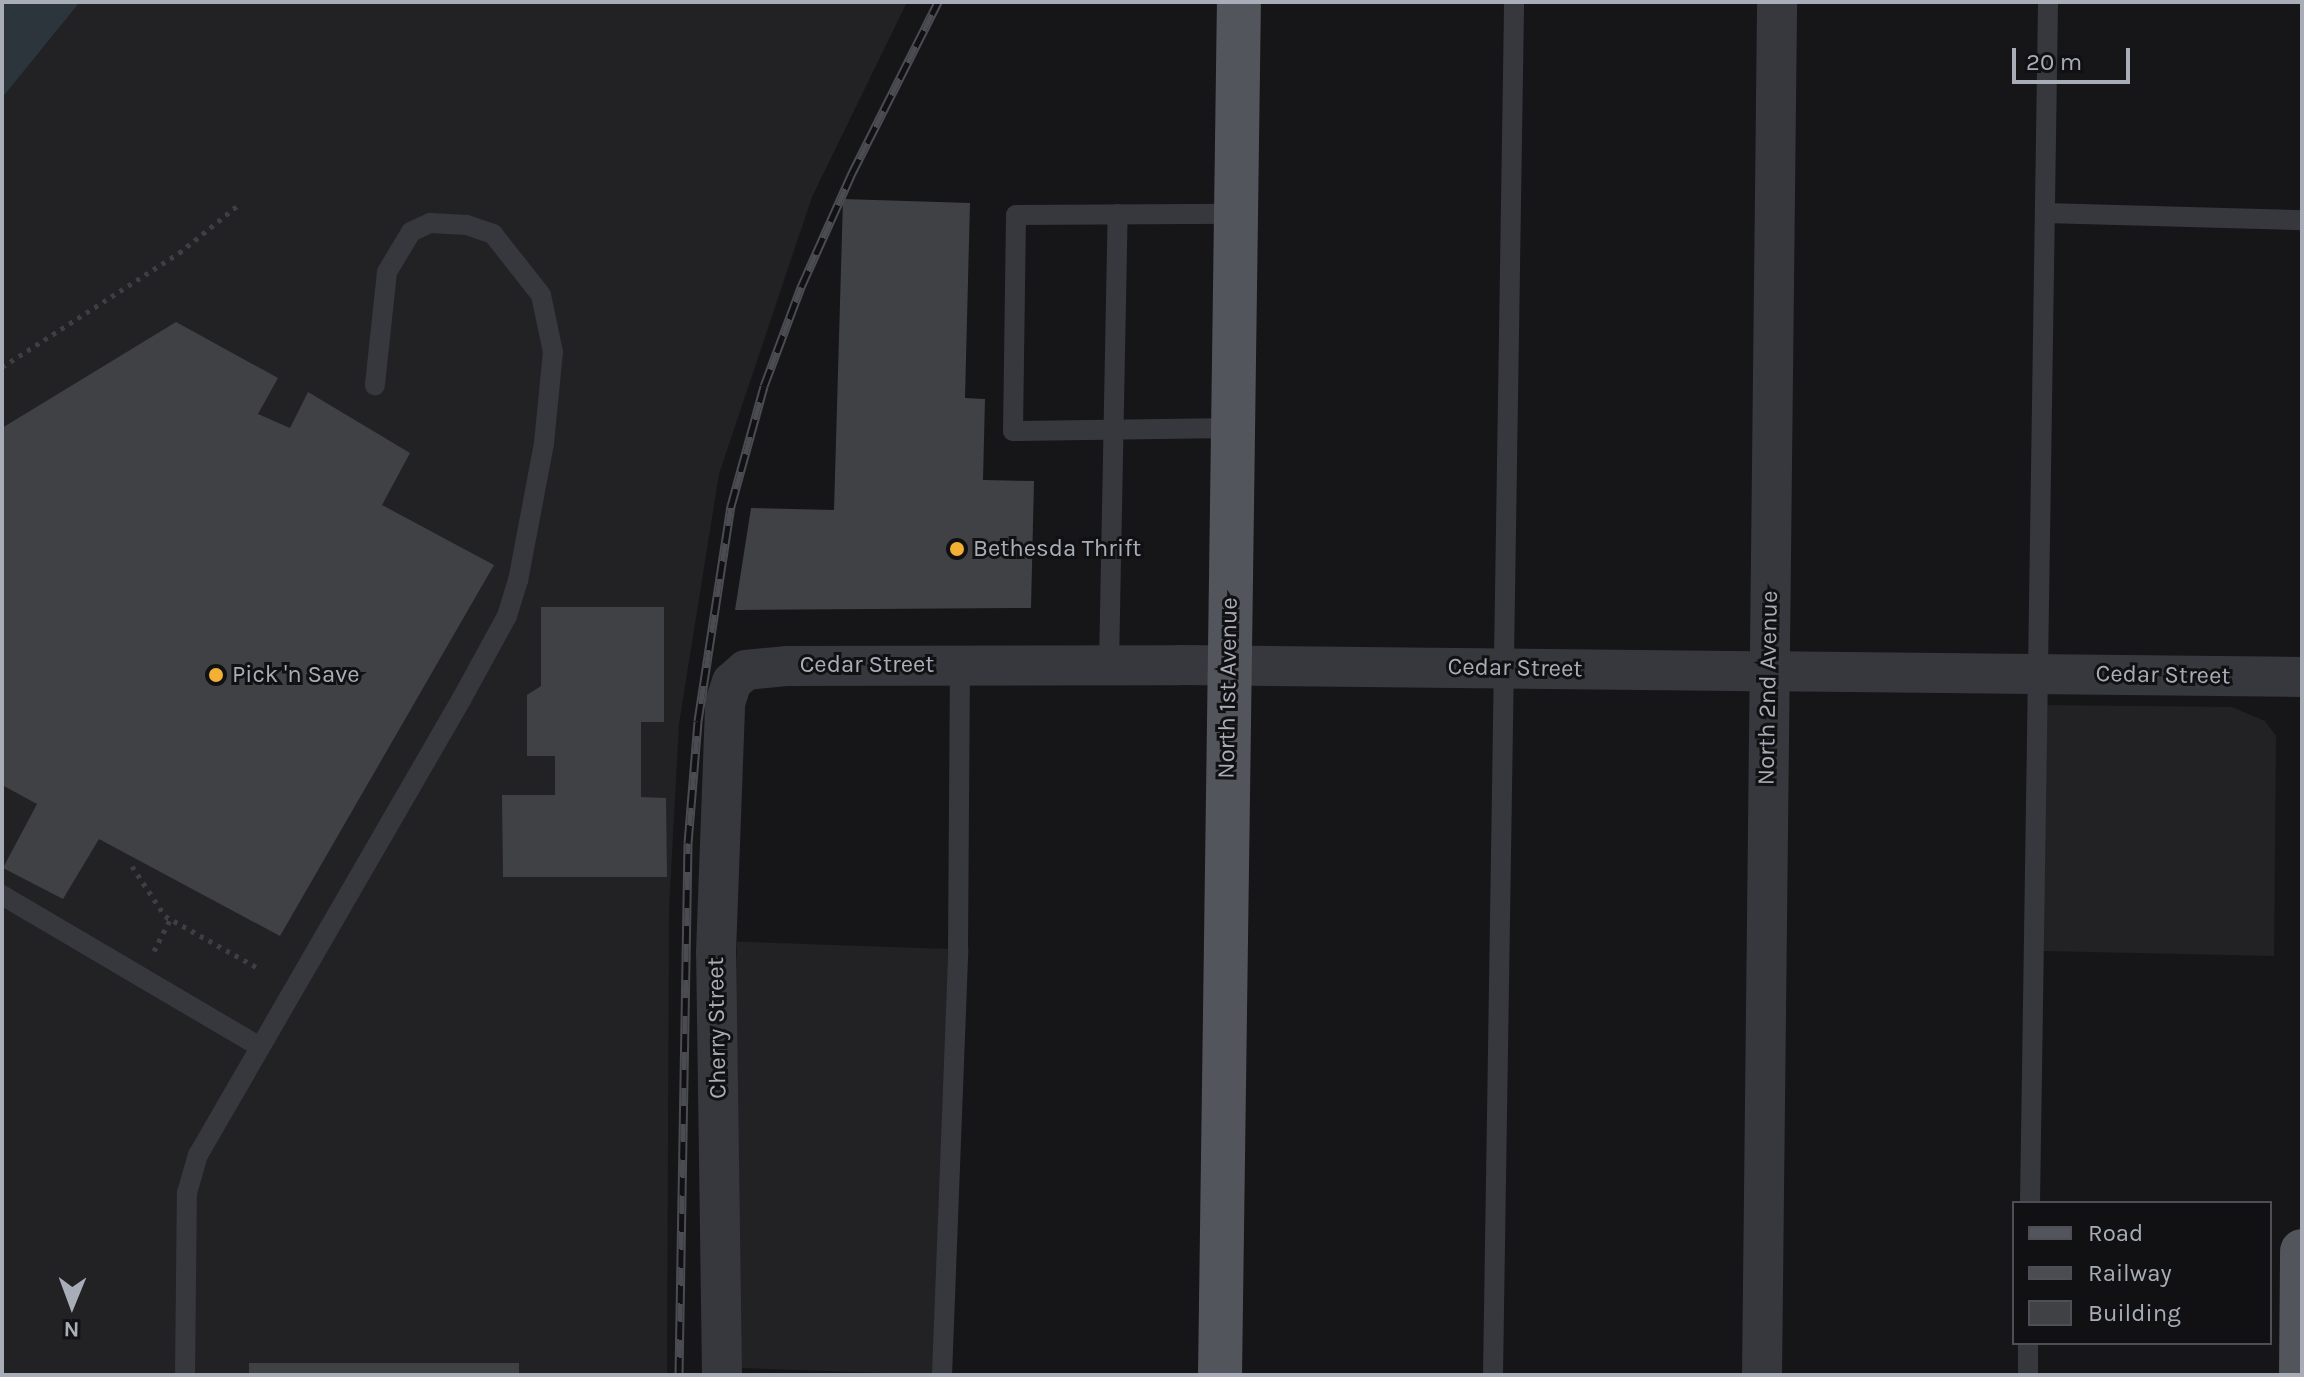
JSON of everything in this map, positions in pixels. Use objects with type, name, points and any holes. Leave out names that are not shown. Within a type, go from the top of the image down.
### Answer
[{"type":"main road","name":"North 1st Avenue","points":[[1220,1375],[1239,2]]},
{"type":"main road","points":[[2301,1375],[2302,1251]]},
{"type":"street","name":"North 2nd Avenue","points":[[1762,1375],[1777,2]]},
{"type":"street","name":"Cedar Street","points":[[732,682],[746,670],[786,666],[960,665],[1500,667],[2302,677]]},
{"type":"street","name":"Cherry Street","points":[[722,1375],[716,953],[725,703],[732,682]]},
{"type":"lane","points":[[1493,1375],[1500,667],[1514,2]]},
{"type":"lane","points":[[2030,1201],[2048,2]]},
{"type":"lane","points":[[2045,213],[2302,220]]},
{"type":"lane","points":[[1109,665],[1118,214]]},
{"type":"lane","points":[[1232,428],[1013,431],[1016,215],[1236,214]]},
{"type":"lane","points":[[185,1375],[187,1193],[198,1155],[461,700],[507,616],[518,581],[544,443],[553,352],[541,295],[493,234],[467,225],[430,223],[411,232],[387,272],[375,385]]},
{"type":"lane","points":[[942,1375],[958,949],[960,665]]},
{"type":"lane","points":[[2,895],[260,1047]]},
{"type":"lane","points":[[2028,1345],[2028,1375]]},
{"type":"path","points":[[2,367],[179,253],[238,205]]},
{"type":"path","points":[[132,866],[153,903],[170,919],[260,969]]},
{"type":"path","points":[[157,945],[170,919]]},
{"type":"shaded area","points":[[2,2],[80,2],[2,98]]},
{"type":"shaded area","points":[[80,2],[907,2],[812,197],[719,474],[679,724],[669,909],[667,1375],[2,1375],[2,98]]},
{"type":"shaded area","points":[[2046,705],[2232,707],[2265,721],[2276,736],[2274,956],[2043,951]]},
{"type":"shaded area","points":[[737,942],[949,949],[934,1375],[722,1367]]},
{"type":"building","points":[[843,199],[970,203],[965,398],[985,399],[983,480],[1034,481],[1031,608],[735,610],[751,508],[834,510]]},
{"type":"building","name":"Pick 'n Save","points":[[176,322],[278,378],[258,414],[290,428],[308,392],[410,453],[382,505],[494,565],[280,936],[99,839],[63,899],[3,868],[37,804],[2,785],[2,428]]},
{"type":"building","points":[[541,607],[664,607],[664,722],[641,722],[641,797],[666,798],[667,877],[503,877],[502,795],[555,795],[555,756],[527,756],[527,695],[541,686]]},
{"type":"building","points":[[249,1363],[519,1363],[519,1375],[249,1375]]},
{"type":"railway","points":[[679,1375],[688,843],[698,721],[731,506],[764,386],[801,287],[851,175],[938,2]]},
{"type":"place","name":"Bethesda Thrift","points":[[957,549]]},
{"type":"place","name":"Pick 'n Save","points":[[216,675]]}]
